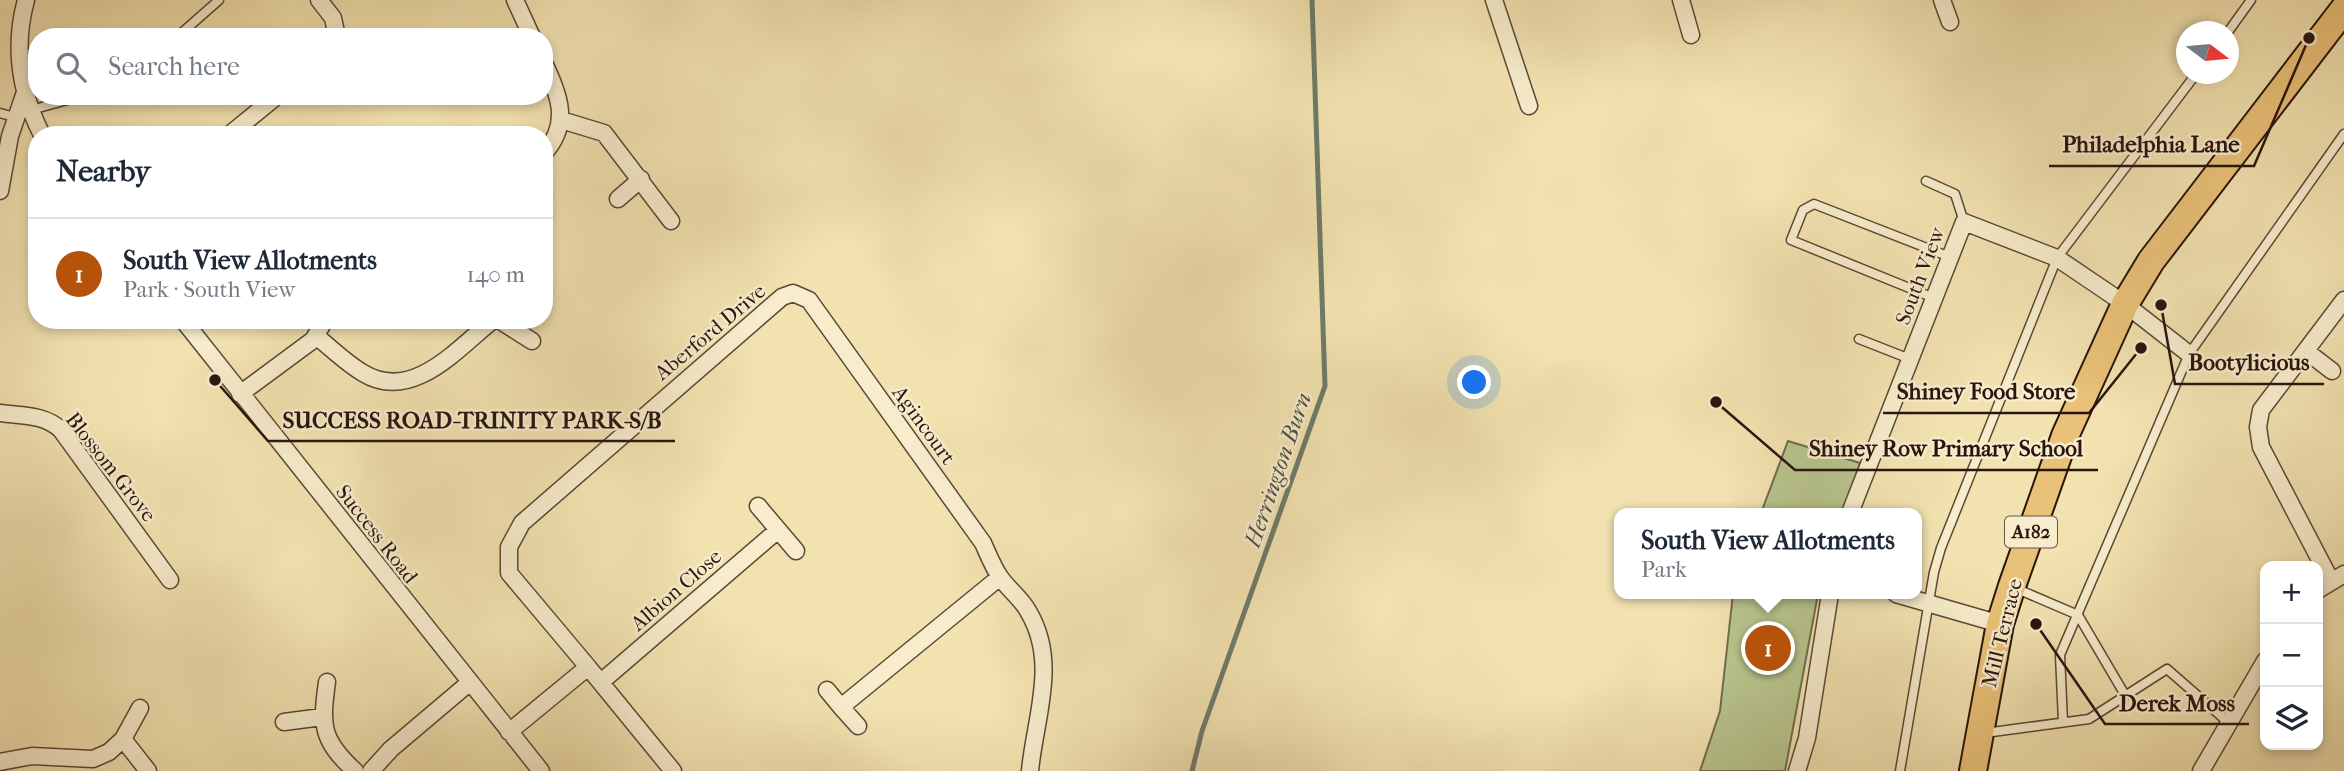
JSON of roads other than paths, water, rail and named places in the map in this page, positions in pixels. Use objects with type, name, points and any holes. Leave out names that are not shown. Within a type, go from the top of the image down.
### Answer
[{"type":"main road","name":"A182","points":[[2125,304],[2151,261],[2344,9]]},
{"type":"main road","name":"Mill Terrace","points":[[1973,771],[2000,624],[2012,586],[2065,436],[2125,304]]},
{"type":"street","points":[[1,184],[15,113],[25,92],[19,57],[19,33],[26,0]]},
{"type":"street","points":[[319,0],[333,18],[335,28]]},
{"type":"street","points":[[515,0],[528,28]]},
{"type":"street","points":[[1494,0],[1529,106]]},
{"type":"street","points":[[1681,0],[1691,35]]},
{"type":"street","points":[[1942,0],[1950,22]]},
{"type":"street","points":[[553,82],[557,91],[561,120],[553,140]]},
{"type":"street","points":[[240,126],[266,105]]},
{"type":"street","points":[[15,113],[31,126]]},
{"type":"street","points":[[561,120],[604,133],[671,221]]},
{"type":"street","points":[[618,199],[641,179]]},
{"type":"street","name":"South View","points":[[1852,508],[1964,222],[2057,258],[2125,304],[2189,354]]},
{"type":"street","name":"Aberford Drive","points":[[673,771],[509,573],[509,547],[522,523],[782,297],[793,293],[809,300]]},
{"type":"street","name":"Agincourt","points":[[809,300],[983,543],[1000,578],[1028,611],[1038,632],[1045,674],[1043,701],[1030,771]]},
{"type":"street","points":[[2331,582],[2261,447],[2258,426],[2261,410],[2344,300]]},
{"type":"street","name":"Success Road","points":[[190,329],[541,771]]},
{"type":"street","points":[[240,394],[316,336],[320,329]]},
{"type":"street","points":[[316,336],[365,375],[399,383],[420,378],[482,329]]},
{"type":"street","points":[[513,329],[531,341]]},
{"type":"street","points":[[2306,351],[2332,371]]},
{"type":"street","name":"Blossom Grove","points":[[0,414],[41,418],[51,421],[61,430],[170,580]]},
{"type":"street","points":[[758,506],[796,551]]},
{"type":"street","name":"Albion Close","points":[[601,682],[778,530]]},
{"type":"street","points":[[841,707],[1000,578]]},
{"type":"street","points":[[1797,771],[1807,738],[1829,599]]},
{"type":"street","points":[[1912,599],[2000,624]]},
{"type":"street","points":[[509,732],[588,667]]},
{"type":"street","points":[[2201,771],[2260,670]]},
{"type":"street","points":[[327,682],[322,718],[329,744],[355,771]]},
{"type":"street","points":[[373,770],[391,749],[469,683]]},
{"type":"street","points":[[827,690],[858,726]]},
{"type":"street","points":[[0,762],[32,756],[93,759],[108,752],[123,739],[140,708]]},
{"type":"street","points":[[284,722],[322,718]]},
{"type":"street","points":[[123,739],[148,771]]},
{"type":"lane","points":[[187,28],[219,0]]},
{"type":"lane","points":[[2236,21],[2251,0]]},
{"type":"lane","points":[[1900,771],[1928,604],[1941,548],[2057,258],[2188,84]]},
{"type":"lane","points":[[15,113],[47,105]]},
{"type":"lane","points":[[2063,722],[2060,655],[2189,354],[2344,134]]},
{"type":"lane","points":[[1926,181],[1955,194],[1964,222]]},
{"type":"lane","points":[[1934,298],[1791,240],[1803,210],[1814,204],[1950,257]]},
{"type":"lane","points":[[1859,339],[1910,359]]},
{"type":"lane","points":[[2012,586],[2078,615],[2125,695]]},
{"type":"lane","points":[[1978,734],[2088,719],[2167,669],[2229,723]]},
{"type":"waterway","name":"Herrington Burn","points":[[1192,771],[1202,731],[1325,386],[1312,0]]},
{"type":"place","name":"Philadelphia Lane","points":[[2309,38]]},
{"type":"place","name":"Bootylicious","points":[[2161,305]]},
{"type":"place","name":"Shiney Food Store","points":[[2141,348]]},
{"type":"place","name":"SUCCESS ROAD-TRINITY PARK-S/B","points":[[215,380]]},
{"type":"place","name":"Shiney Row Primary School","points":[[1716,402]]},
{"type":"place","name":"Derek Moss","points":[[2036,624]]},
{"type":"place","name":"South View Allotments","points":[[1768,648]]}]
